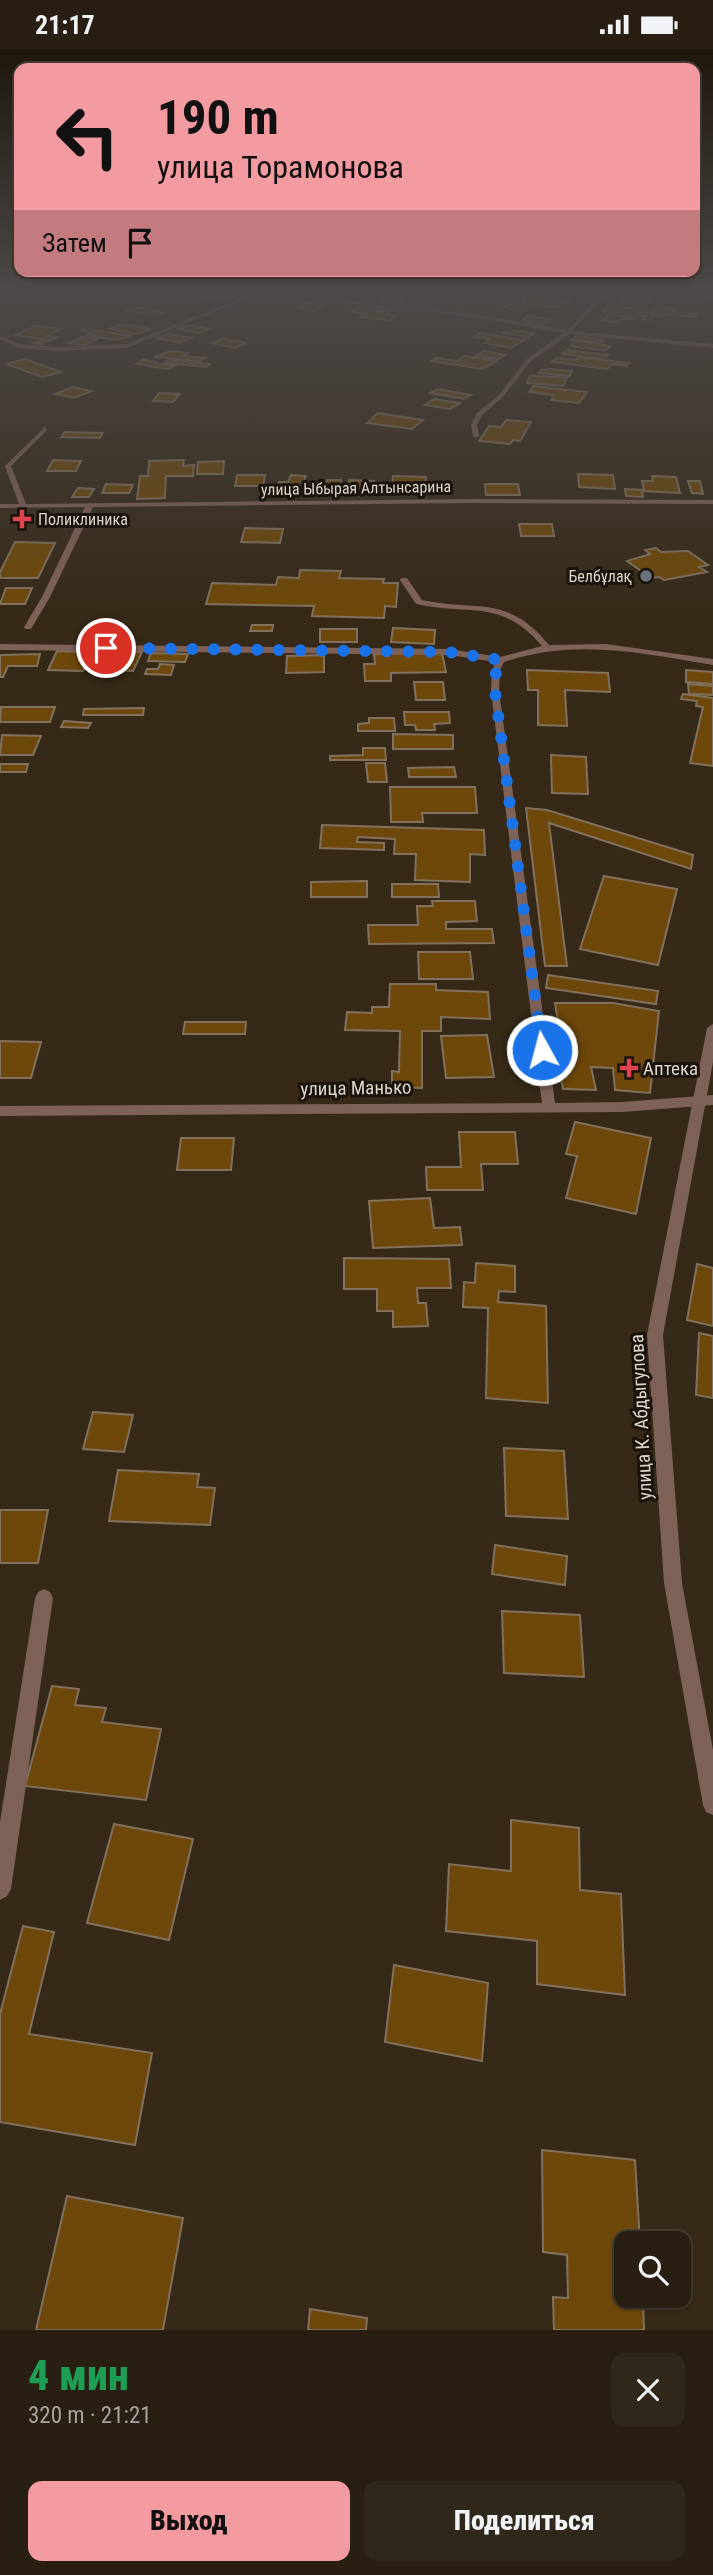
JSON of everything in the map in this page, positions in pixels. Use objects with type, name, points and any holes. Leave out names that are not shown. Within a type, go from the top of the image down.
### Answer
[{"type":"street","points":[[476,436],[474,425],[479,414],[499,397]]},
{"type":"street","points":[[23,506],[8,466],[45,429]]},
{"type":"street","name":"улица Ыбырая Алтынсарина","points":[[0,506],[475,501],[713,502]]},
{"type":"street","points":[[28,627],[46,597],[90,505]]},
{"type":"street","points":[[404,580],[419,602],[447,608],[491,609],[511,613],[531,628],[546,646]]},
{"type":"street","points":[[0,647],[449,652],[501,660],[524,650],[581,643],[713,662]]},
{"type":"street","points":[[501,660],[496,670],[495,691],[549,1105]]},
{"type":"street","name":"улица К. Абдыгулова","points":[[713,1028],[706,1101],[655,1335],[673,1583],[713,1805]]},
{"type":"street","name":"улица Манько","points":[[0,1111],[549,1105],[622,1107],[706,1101]]},
{"type":"street","points":[[0,1889],[44,1598]]},
{"type":"building","points":[[156,397],[177,397],[173,402],[153,401]]},
{"type":"building","points":[[553,397],[583,397],[579,403],[551,400]]},
{"type":"building","points":[[434,399],[460,403],[450,409],[425,405]]},
{"type":"building","points":[[378,413],[423,420],[412,429],[367,423]]},
{"type":"building","points":[[506,420],[531,422],[520,441],[513,440],[510,444],[479,441],[489,426],[501,427]]},
{"type":"building","points":[[65,432],[103,433],[100,438],[61,437]]},
{"type":"building","points":[[53,460],[81,461],[76,471],[47,471]]},
{"type":"building","points":[[184,460],[183,466],[194,465],[193,476],[166,476],[165,498],[137,499],[140,476],[148,476],[149,461]]},
{"type":"building","points":[[224,461],[223,474],[197,474],[198,462]]},
{"type":"building","points":[[578,474],[613,475],[615,489],[579,487]]},
{"type":"building","points":[[237,475],[265,475],[263,486],[235,486]]},
{"type":"building","points":[[291,475],[306,476],[303,483],[319,484],[315,493],[274,491],[279,482],[288,482]]},
{"type":"building","points":[[393,476],[426,477],[425,489],[392,488]]},
{"type":"building","points":[[652,476],[676,477],[680,493],[642,491],[643,497],[626,496],[625,489],[644,490],[642,481],[653,481]]},
{"type":"building","points":[[327,480],[341,480],[338,492],[324,492]]},
{"type":"building","points":[[349,480],[374,481],[372,490],[348,490]]},
{"type":"building","points":[[688,481],[700,481],[703,494],[692,493]]},
{"type":"building","points":[[106,484],[133,485],[129,493],[102,493]]},
{"type":"building","points":[[485,484],[518,484],[520,495],[486,495]]},
{"type":"building","points":[[78,488],[94,489],[89,497],[72,497]]},
{"type":"building","points":[[519,524],[552,524],[554,536],[521,536]]},
{"type":"building","points":[[245,528],[283,529],[280,543],[241,542]]},
{"type":"building","points":[[15,542],[55,543],[38,578],[0,578],[0,572]]},
{"type":"building","name":"Белбұлақ","points":[[656,548],[661,552],[688,551],[708,565],[699,567],[707,572],[664,580],[659,577],[651,578],[627,561],[650,554],[645,550]]},
{"type":"building","points":[[300,570],[341,571],[339,578],[384,579],[383,583],[398,583],[396,607],[385,606],[384,618],[312,616],[314,606],[206,604],[212,583],[276,585],[278,577],[299,578]]},
{"type":"building","points":[[6,588],[32,588],[25,604],[0,604]]},
{"type":"building","points":[[252,625],[273,625],[272,631],[250,631]]},
{"type":"building","points":[[393,628],[435,630],[434,644],[391,642]]},
{"type":"building","points":[[320,629],[357,629],[357,642],[320,642]]},
{"type":"building","points":[[105,650],[142,652],[133,671],[95,669]]},
{"type":"building","points":[[57,651],[91,652],[83,671],[48,670]]},
{"type":"building","points":[[151,653],[188,654],[185,662],[148,661]]},
{"type":"building","points":[[442,653],[446,672],[391,673],[391,681],[365,681],[364,664],[375,664],[374,654]]},
{"type":"building","points":[[40,654],[37,666],[8,666],[3,677],[0,677],[0,655]]},
{"type":"building","points":[[324,655],[324,672],[286,673],[287,656]]},
{"type":"building","points":[[160,664],[174,665],[171,675],[145,674],[147,669],[158,669]]},
{"type":"building","points":[[527,670],[608,673],[610,692],[565,690],[567,726],[538,725],[538,690],[528,690]]},
{"type":"building","points":[[686,670],[713,672],[713,684],[686,682]]},
{"type":"building","points":[[414,682],[443,682],[445,700],[416,700]]},
{"type":"building","points":[[688,684],[713,686],[713,695],[689,694]]},
{"type":"building","points":[[683,694],[713,698],[713,766],[690,763],[703,707],[696,706],[697,701],[681,699]]},
{"type":"building","points":[[1,707],[55,707],[50,722],[0,722]]},
{"type":"building","points":[[144,708],[143,715],[83,715],[84,709]]},
{"type":"building","points":[[404,712],[449,712],[450,723],[434,724],[435,730],[416,730],[415,725],[405,725]]},
{"type":"building","points":[[369,718],[394,718],[395,731],[358,731],[358,724],[369,723]]},
{"type":"building","points":[[64,721],[91,723],[88,728],[61,727]]},
{"type":"building","points":[[393,734],[453,735],[453,749],[393,749]]},
{"type":"building","points":[[2,735],[41,736],[33,755],[0,755]]},
{"type":"building","points":[[363,748],[385,748],[386,760],[330,760],[330,756],[363,755]]},
{"type":"building","points":[[551,755],[586,757],[588,794],[552,793]]},
{"type":"building","points":[[366,763],[385,763],[387,782],[368,782]]},
{"type":"building","points":[[0,764],[28,764],[26,772],[0,772]]},
{"type":"building","points":[[454,767],[456,777],[409,777],[408,768]]},
{"type":"building","points":[[390,787],[475,787],[477,813],[422,813],[423,822],[391,822]]},
{"type":"building","points":[[526,808],[547,810],[693,855],[691,869],[549,823],[567,966],[545,966]]},
{"type":"building","points":[[322,825],[484,830],[485,855],[470,854],[470,882],[415,880],[416,854],[394,854],[395,839],[358,837],[357,842],[384,843],[384,850],[320,848]]},
{"type":"building","points":[[604,876],[677,889],[658,965],[580,949]]},
{"type":"building","points":[[367,881],[367,897],[311,897],[311,882]]},
{"type":"building","points":[[392,884],[438,884],[439,897],[392,897]]},
{"type":"building","points":[[432,901],[475,901],[477,921],[446,922],[446,929],[492,929],[494,943],[369,944],[368,925],[418,925],[417,906],[433,906]]},
{"type":"building","points":[[418,952],[470,952],[473,979],[419,979]]},
{"type":"building","points":[[548,975],[658,991],[656,1004],[546,988]]},
{"type":"building","points":[[390,984],[436,984],[436,990],[488,992],[490,1019],[441,1017],[441,1031],[422,1031],[422,1088],[392,1087],[392,1071],[399,1072],[400,1031],[345,1030],[347,1012],[372,1013],[372,1007],[389,1007]]},
{"type":"building","points":[[555,1003],[613,1003],[659,1011],[650,1093],[615,1090],[613,1068],[591,1067],[596,1090],[563,1089],[557,1060],[564,1061]]},
{"type":"building","points":[[185,1022],[246,1022],[245,1034],[183,1034]]},
{"type":"building","points":[[487,1035],[494,1077],[446,1078],[441,1036]]},
{"type":"building","points":[[0,1041],[41,1042],[31,1078],[0,1078]]},
{"type":"building","points":[[575,1122],[651,1138],[636,1214],[566,1198],[577,1156],[566,1154]]},
{"type":"building","points":[[459,1132],[515,1132],[518,1164],[481,1164],[483,1190],[427,1190],[426,1167],[461,1167]]},
{"type":"building","points":[[181,1138],[234,1138],[231,1170],[177,1170]]},
{"type":"building","points":[[430,1198],[434,1228],[460,1227],[462,1245],[373,1248],[369,1201]]},
{"type":"building","points":[[344,1258],[449,1259],[451,1288],[417,1288],[418,1303],[426,1303],[428,1326],[393,1327],[393,1311],[377,1311],[377,1289],[344,1289]]},
{"type":"building","points":[[476,1263],[515,1266],[515,1292],[499,1291],[498,1302],[546,1306],[548,1403],[486,1398],[488,1308],[463,1307],[464,1282],[475,1283]]},
{"type":"building","points":[[697,1264],[713,1268],[713,1326],[687,1320]]},
{"type":"building","points":[[699,1333],[713,1336],[713,1398],[696,1395]]},
{"type":"building","points":[[93,1412],[133,1415],[124,1452],[83,1449]]},
{"type":"building","points":[[504,1448],[564,1451],[568,1519],[506,1516]]},
{"type":"building","points":[[118,1470],[199,1474],[197,1487],[215,1488],[210,1525],[109,1521]]},
{"type":"building","points":[[0,1510],[48,1510],[38,1563],[0,1563]]},
{"type":"building","points":[[495,1545],[567,1556],[565,1585],[492,1574]]},
{"type":"building","points":[[502,1611],[580,1615],[584,1677],[504,1673]]},
{"type":"building","points":[[52,1686],[79,1689],[75,1705],[106,1708],[102,1722],[161,1729],[146,1800],[25,1786]]},
{"type":"building","points":[[511,1820],[579,1828],[580,1890],[621,1894],[625,1995],[537,1984],[537,1941],[446,1931],[449,1864],[511,1871]]},
{"type":"building","points":[[114,1824],[193,1839],[169,1940],[87,1923]]},
{"type":"building","points":[[23,1926],[54,1932],[29,2034],[152,2053],[135,2145],[0,2122],[0,2014]]},
{"type":"building","points":[[394,1965],[488,1983],[482,2061],[385,2042]]},
{"type":"building","points":[[542,2150],[635,2160],[639,2231],[614,2231],[614,2308],[643,2308],[644,2330],[554,2330],[553,2297],[568,2298],[567,2255],[543,2252]]},
{"type":"building","points":[[67,2196],[183,2218],[163,2330],[36,2330]]},
{"type":"building","points":[[310,2309],[367,2318],[366,2330],[308,2330]]},
{"type":"place","name":"Поликлиника","points":[[22,519]]},
{"type":"place","name":"Белбұлақ","points":[[646,576]]},
{"type":"place","name":"Аптека","points":[[629,1068]]},
{"type":"route","points":[[106,648],[449,652],[501,660],[496,670],[495,691],[542,1050]]}]
